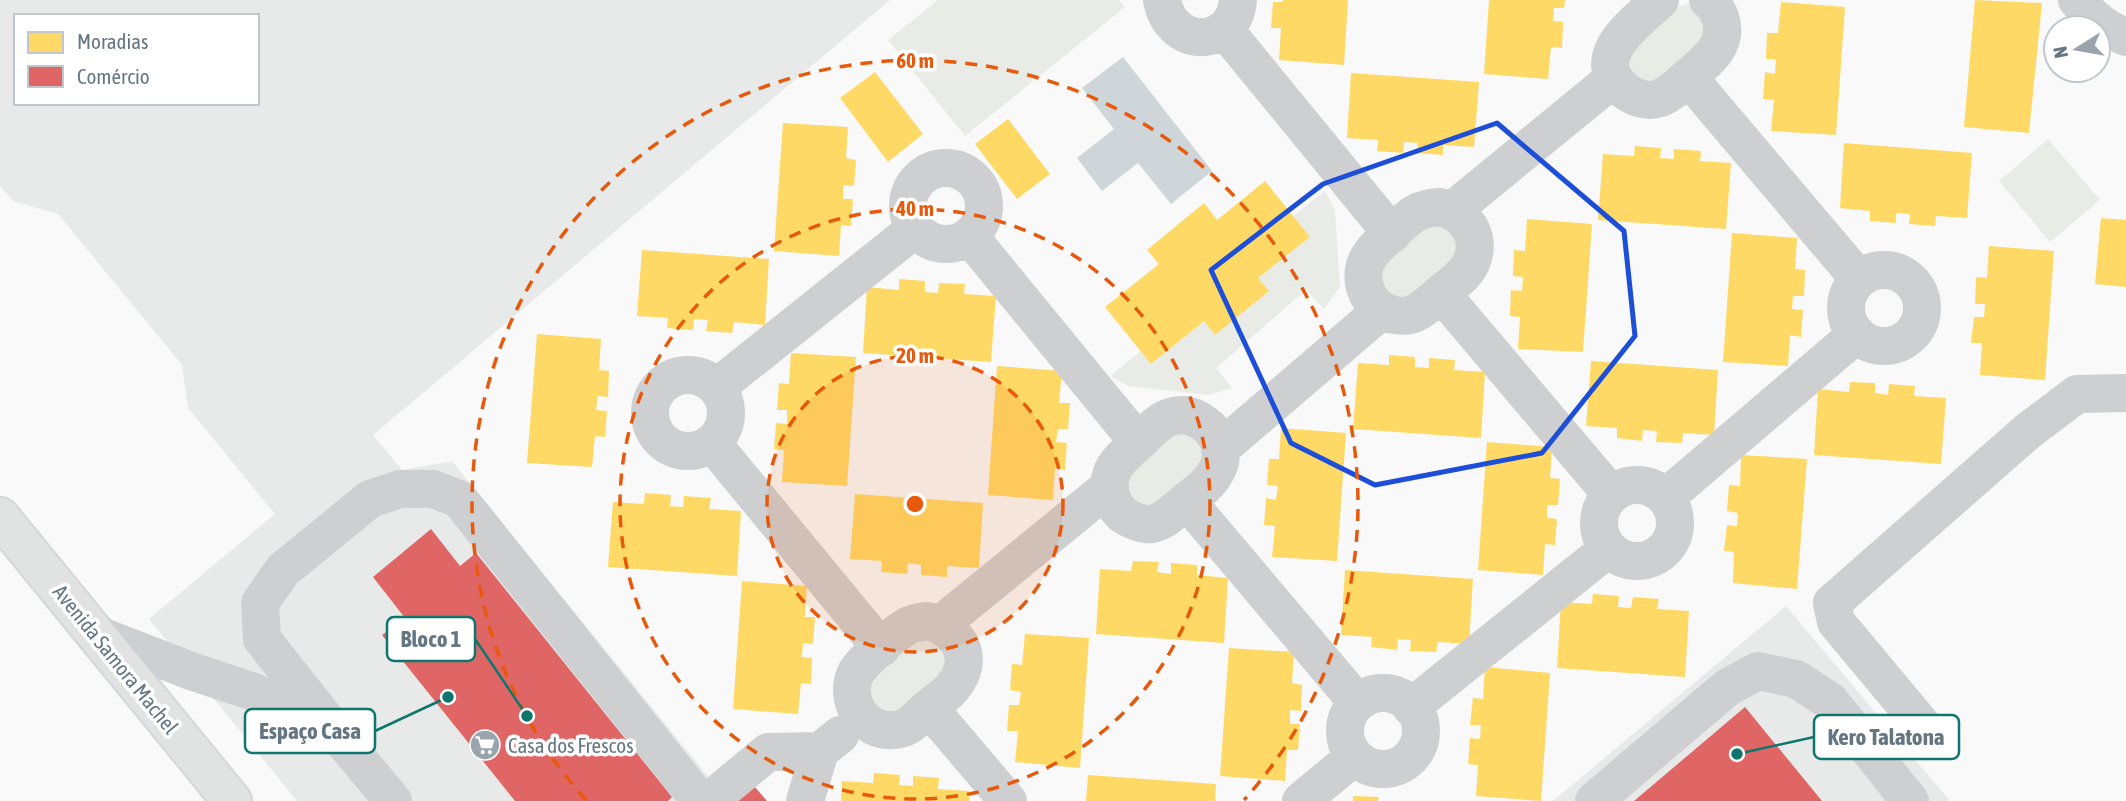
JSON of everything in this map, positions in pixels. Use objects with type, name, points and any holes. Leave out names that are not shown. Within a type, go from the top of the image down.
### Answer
[{"type":"main road","name":"Avenida Samora Machel","points":[[0,517],[232,801]]},
{"type":"lane","points":[[1162,0],[1169,22],[1189,36],[1213,35],[1231,14],[1392,234]]},
{"type":"lane","points":[[1641,6],[1618,39],[1612,51],[1611,64],[1614,78],[1621,88],[1631,95],[1654,100],[1666,97],[1711,58],[1722,37],[1723,25],[1719,13],[1708,0]]},
{"type":"lane","points":[[2077,0],[2109,31],[2126,37]]},
{"type":"lane","points":[[1688,77],[1859,279]]},
{"type":"lane","points":[[1453,210],[1614,78]]},
{"type":"lane","points":[[952,167],[975,180],[982,192],[983,216],[970,237],[959,242],[935,244],[915,229],[909,219],[907,206],[916,181],[939,168],[952,167]]},
{"type":"lane","points":[[1427,208],[1453,210],[1463,218],[1475,240],[1471,264],[1418,312],[1407,316],[1382,310],[1366,293],[1363,279],[1370,255],[1414,214],[1427,208]]},
{"type":"lane","points":[[717,387],[915,229]]},
{"type":"lane","points":[[970,237],[1138,442]]},
{"type":"lane","points":[[1883,269],[1897,271],[1908,277],[1922,298],[1923,310],[1914,333],[1894,346],[1869,344],[1857,334],[1846,315],[1850,289],[1870,272],[1883,269]]},
{"type":"lane","points":[[1441,293],[1611,494]]},
{"type":"lane","points":[[1220,449],[1382,310]]},
{"type":"lane","points":[[1665,499],[1857,334]]},
{"type":"lane","points":[[681,374],[695,374],[717,387],[727,411],[726,422],[712,443],[690,452],[667,444],[658,436],[650,412],[652,399],[659,387],[681,374]]},
{"type":"lane","points":[[1922,726],[1836,622],[1832,603],[2028,430],[2077,394],[2126,393]]},
{"type":"lane","points":[[1172,416],[1198,418],[1209,426],[1217,437],[1220,449],[1220,461],[1209,482],[1164,520],[1152,524],[1129,519],[1119,511],[1113,501],[1109,488],[1110,474],[1116,462],[1160,421],[1172,416]]},
{"type":"lane","points":[[712,443],[881,648]]},
{"type":"lane","points":[[1636,484],[1661,493],[1665,499],[1675,514],[1673,538],[1666,549],[1657,556],[1633,562],[1622,559],[1608,549],[1599,530],[1599,517],[1611,494],[1636,484]]},
{"type":"lane","points":[[941,624],[1109,488]]},
{"type":"lane","points":[[393,801],[262,639],[260,603],[283,570],[370,499],[400,489],[433,489],[459,499],[700,801]]},
{"type":"lane","points":[[1186,500],[1357,702]]},
{"type":"lane","points":[[1411,707],[1608,549]]},
{"type":"lane","points":[[928,621],[941,624],[952,632],[964,655],[959,679],[907,727],[895,730],[871,726],[855,707],[852,695],[858,668],[903,628],[928,621]]},
{"type":"lane","points":[[93,633],[254,692],[338,735]]},
{"type":"lane","points":[[1594,801],[1728,687],[1758,671],[1796,679],[1830,701],[1910,801]]},
{"type":"lane","points":[[1395,694],[1411,707],[1420,721],[1421,733],[1419,746],[1413,757],[1392,769],[1379,770],[1368,767],[1349,751],[1345,725],[1357,702],[1368,695],[1395,694]]},
{"type":"lane","points":[[929,708],[1008,801]]},
{"type":"lane","points":[[805,801],[820,751],[862,717]]},
{"type":"lane","points":[[709,801],[768,752],[820,751]]},
{"type":"lane","points":[[1301,801],[1354,757]]},
{"type":"highlighted area","points":[[1497,123],[1624,231],[1635,336],[1542,453],[1375,485],[1291,443],[1211,270],[1323,184]]},
{"type":"shaded area","points":[[0,0],[890,0],[373,435],[402,470],[452,461],[728,801],[297,801],[149,619],[275,514],[188,408],[182,365],[58,214],[13,201],[0,186]]},
{"type":"shaded area","points":[[938,0],[1119,0],[1125,7],[965,136],[888,40]]},
{"type":"shaded area","points":[[1688,4],[1695,6],[1708,38],[1657,84],[1634,83],[1625,56],[1674,8]]},
{"type":"shaded area","points":[[1123,57],[1212,171],[1171,204],[1138,163],[1102,191],[1077,158],[1114,129],[1082,88]]},
{"type":"shaded area","points":[[2048,139],[2100,200],[2050,242],[1999,181]]},
{"type":"shaded area","points":[[1325,191],[1335,210],[1340,287],[1324,309],[1306,290],[1216,368],[1232,388],[1208,395],[1129,386],[1110,376],[1141,351],[1151,364],[1204,321],[1215,335],[1268,291],[1258,278],[1310,237],[1293,216]]},
{"type":"shaded area","points":[[1425,224],[1453,226],[1460,254],[1409,300],[1393,302],[1377,272]]},
{"type":"shaded area","points":[[1170,433],[1198,434],[1204,462],[1153,509],[1138,510],[1121,480]]},
{"type":"shaded area","points":[[1786,606],[1950,801],[1553,801]]},
{"type":"shaded area","points":[[914,638],[942,639],[948,668],[897,714],[882,715],[865,685]]},
{"type":"building: Moradias","points":[[1348,0],[1344,65],[1279,60],[1281,28],[1271,28],[1273,2]]},
{"type":"building: Moradias","points":[[1489,0],[1565,0],[1564,8],[1554,8],[1553,21],[1563,22],[1562,48],[1551,47],[1548,79],[1484,74]]},
{"type":"building: Moradias","points":[[1975,0],[2042,3],[2029,133],[1964,127]]},
{"type":"building: Moradias","points":[[1781,2],[1845,7],[1836,135],[1771,131],[1774,100],[1763,99],[1765,72],[1775,74],[1776,59],[1766,59],[1767,33],[1778,33]]},
{"type":"building: Moradias","points":[[875,72],[923,134],[888,162],[840,98]]},
{"type":"building: Moradias","points":[[1351,73],[1479,82],[1474,147],[1443,145],[1443,155],[1417,153],[1418,143],[1404,142],[1403,153],[1377,151],[1378,140],[1347,138]]},
{"type":"building: Moradias","points":[[1008,119],[1050,174],[1017,199],[975,144]]},
{"type":"building: Moradias","points":[[783,123],[848,127],[846,158],[856,160],[854,186],[843,185],[843,199],[853,199],[851,226],[841,225],[839,256],[774,251]]},
{"type":"building: Moradias","points":[[1844,143],[1972,153],[1967,218],[1936,216],[1935,226],[1909,224],[1910,214],[1896,213],[1896,223],[1870,221],[1870,211],[1840,208]]},
{"type":"building: Moradias","points":[[1635,146],[1661,148],[1660,158],[1674,159],[1674,149],[1701,151],[1700,161],[1731,163],[1726,229],[1598,220],[1603,154],[1634,156]]},
{"type":"building: Moradias","points":[[1265,181],[1310,237],[1258,278],[1269,291],[1215,335],[1204,321],[1151,364],[1105,307],[1159,264],[1147,250],[1204,203],[1217,220]]},
{"type":"building: Moradias","points":[[2101,218],[2126,220],[2126,287],[2095,284]]},
{"type":"building: Moradias","points":[[1527,219],[1592,224],[1583,352],[1518,349],[1520,317],[1510,316],[1511,290],[1522,291],[1523,277],[1513,276],[1514,250],[1525,251]]},
{"type":"building: Moradias","points":[[1732,233],[1797,238],[1795,269],[1805,270],[1804,296],[1793,296],[1792,309],[1803,310],[1801,337],[1790,335],[1788,366],[1723,362]]},
{"type":"building: Moradias","points":[[1989,246],[2054,251],[2045,380],[1980,375],[1982,343],[1971,343],[1974,317],[1984,317],[1985,304],[1975,304],[1976,277],[1987,278]]},
{"type":"building: Moradias","points":[[642,250],[769,259],[765,325],[734,322],[732,333],[706,331],[708,320],[694,319],[693,330],[667,328],[668,318],[637,316]]},
{"type":"building: Moradias","points":[[899,279],[925,281],[925,292],[938,293],[939,283],[965,284],[964,294],[996,296],[991,362],[863,353],[867,287],[899,290]]},
{"type":"building: Moradias","points":[[537,334],[601,339],[599,370],[609,371],[608,397],[598,396],[596,410],[607,411],[605,437],[595,436],[592,467],[527,463]]},
{"type":"building: Moradias","points":[[791,353],[856,357],[847,486],[782,482],[784,450],[774,449],[776,423],[787,424],[787,410],[777,410],[779,383],[789,384]]},
{"type":"building: Moradias","points":[[1389,355],[1415,357],[1415,367],[1429,368],[1429,358],[1455,360],[1454,370],[1485,372],[1481,438],[1353,429],[1358,363],[1389,365]]},
{"type":"building: Moradias","points":[[1591,361],[1718,370],[1714,435],[1683,433],[1682,443],[1656,442],[1657,431],[1643,430],[1642,441],[1617,438],[1617,428],[1586,426]]},
{"type":"building: Moradias","points":[[997,366],[1062,371],[1059,403],[1070,403],[1068,429],[1058,429],[1056,442],[1067,443],[1065,470],[1055,468],[1053,500],[988,495]]},
{"type":"building: Moradias","points":[[1850,382],[1875,383],[1875,393],[1888,395],[1889,384],[1915,386],[1914,396],[1946,398],[1941,464],[1814,455],[1818,389],[1849,392]]},
{"type":"building: Moradias","points":[[1281,428],[1346,433],[1337,561],[1272,557],[1275,526],[1264,525],[1266,498],[1276,500],[1278,486],[1267,485],[1269,459],[1279,459]]},
{"type":"building: Moradias","points":[[1487,442],[1552,447],[1550,478],[1560,479],[1558,505],[1547,505],[1547,518],[1557,519],[1555,545],[1545,544],[1543,575],[1478,570]]},
{"type":"building: Moradias","points":[[1741,455],[1807,459],[1797,589],[1733,583],[1734,552],[1724,551],[1727,525],[1737,526],[1738,513],[1727,511],[1729,485],[1740,486]]},
{"type":"building: Moradias","points":[[645,493],[671,495],[670,506],[683,507],[684,496],[711,498],[709,509],[741,511],[737,576],[608,567],[613,502],[644,504]]},
{"type":"building: Moradias","points":[[855,494],[983,503],[979,568],[947,566],[947,577],[921,575],[921,565],[908,563],[907,574],[881,572],[882,561],[850,559]]},
{"type":"building: Moradias","points":[[1133,561],[1159,562],[1157,572],[1171,574],[1171,563],[1197,565],[1197,575],[1228,578],[1224,643],[1096,634],[1100,569],[1131,571]]},
{"type":"building: Moradias","points":[[1345,570],[1473,579],[1469,644],[1438,642],[1436,652],[1410,651],[1411,640],[1398,639],[1397,650],[1371,647],[1372,637],[1341,635]]},
{"type":"building: Moradias","points":[[742,581],[807,586],[805,617],[815,617],[813,644],[803,643],[802,657],[812,658],[811,684],[801,683],[798,714],[733,709]]},
{"type":"building: Moradias","points":[[1593,594],[1619,596],[1618,607],[1631,608],[1633,597],[1659,599],[1657,609],[1689,611],[1685,677],[1557,668],[1561,602],[1592,604]]},
{"type":"building: Moradias","points":[[1025,634],[1089,638],[1080,768],[1015,762],[1018,731],[1007,731],[1009,705],[1019,705],[1021,692],[1010,690],[1012,664],[1022,665]]},
{"type":"building: Moradias","points":[[1229,648],[1294,652],[1292,683],[1302,685],[1301,711],[1290,710],[1290,724],[1300,724],[1298,750],[1287,750],[1285,781],[1220,776]]},
{"type":"building: Moradias","points":[[1485,667],[1550,673],[1541,801],[1476,796],[1478,765],[1468,764],[1470,738],[1480,739],[1481,725],[1470,725],[1473,698],[1483,699]]},
{"type":"building: Moradias","points":[[874,773],[900,775],[899,785],[913,786],[913,776],[939,778],[938,789],[969,791],[969,801],[841,801],[842,781],[873,783]]},
{"type":"building: Moradias","points":[[1088,775],[1216,784],[1215,801],[1086,801]]},
{"type":"building: Moradias","points":[[1353,796],[1379,797],[1378,801],[1353,801]]},
{"type":"building: Comércio","points":[[431,529],[460,566],[476,553],[672,797],[668,801],[515,801],[382,635],[405,618],[373,577]]},
{"type":"building: Comércio","points":[[1745,707],[1822,801],[1634,801]]},
{"type":"building: Comércio","points":[[747,778],[767,801],[728,801]]},
{"type":"place","name":"Espaço Casa","points":[[448,697]]},
{"type":"place","name":"Bloco 1","points":[[527,716]]},
{"type":"place","name":"Casa dos Frescos","points":[[485,745]]},
{"type":"place","name":"Kero Talatona","points":[[1737,754]]}]
